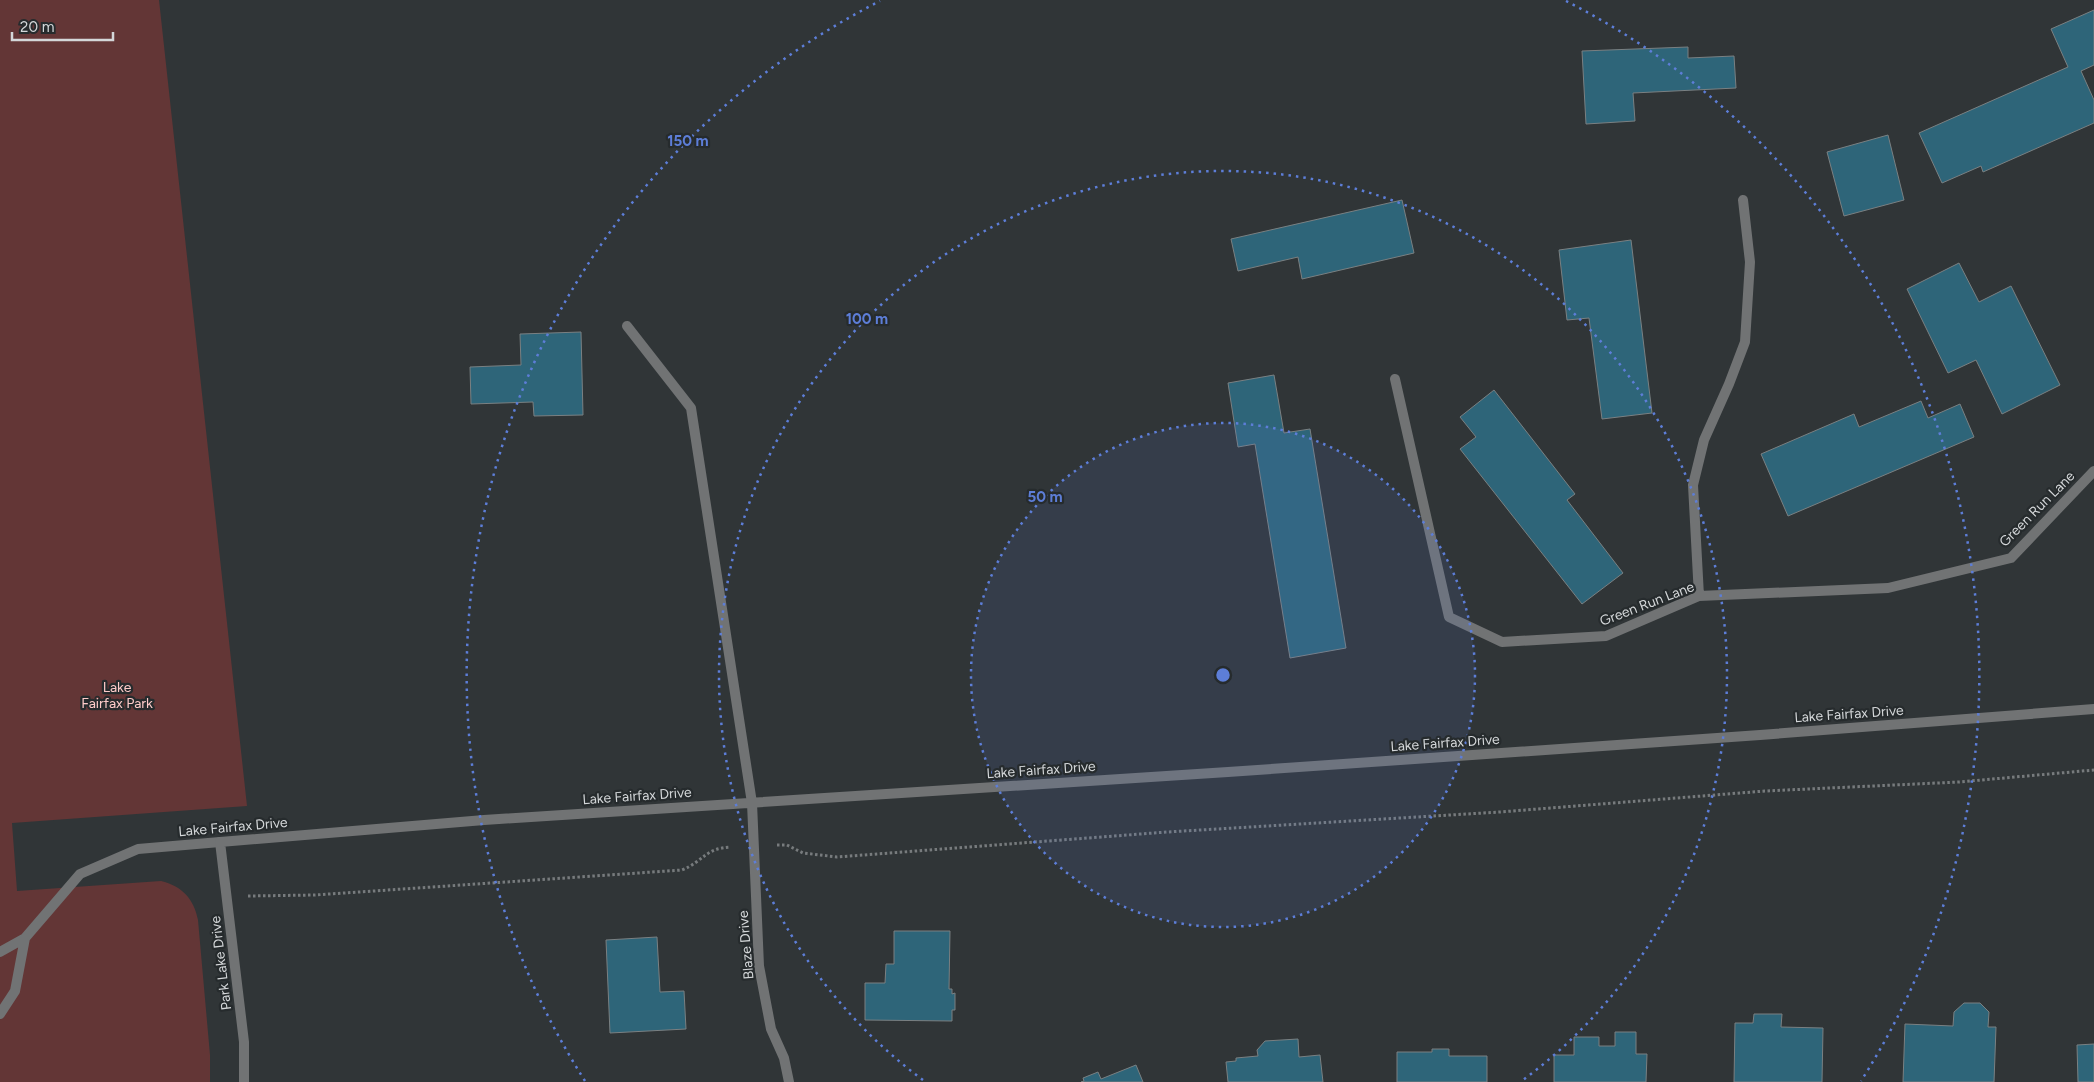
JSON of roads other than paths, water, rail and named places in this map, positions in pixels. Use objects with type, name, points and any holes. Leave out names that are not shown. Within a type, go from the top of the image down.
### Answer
[{"type":"street","points":[[1698,596],[1692,486],[1704,440],[1745,342],[1750,262],[1743,200]]},
{"type":"street","name":"Blaze Drive","points":[[627,326],[691,408],[752,803],[759,966],[771,1029],[784,1058],[789,1082]]},
{"type":"street","name":"Green Run Lane","points":[[1395,379],[1449,617],[1502,642],[1606,636],[1698,596],[1888,588],[2011,558],[2094,471]]},
{"type":"street","name":"Lake Fairfax Drive","points":[[0,952],[25,938],[80,874],[138,849],[493,820],[1760,735],[2094,710]]},
{"type":"street","name":"Park Lake Drive","points":[[220,842],[244,1042],[244,1082]]},
{"type":"street","name":"Lake Fairfax Drive","points":[[0,1014],[15,991],[25,938]]},
{"type":"park label","name":"Lake Fairfax Park","points":[[117,696]]}]
